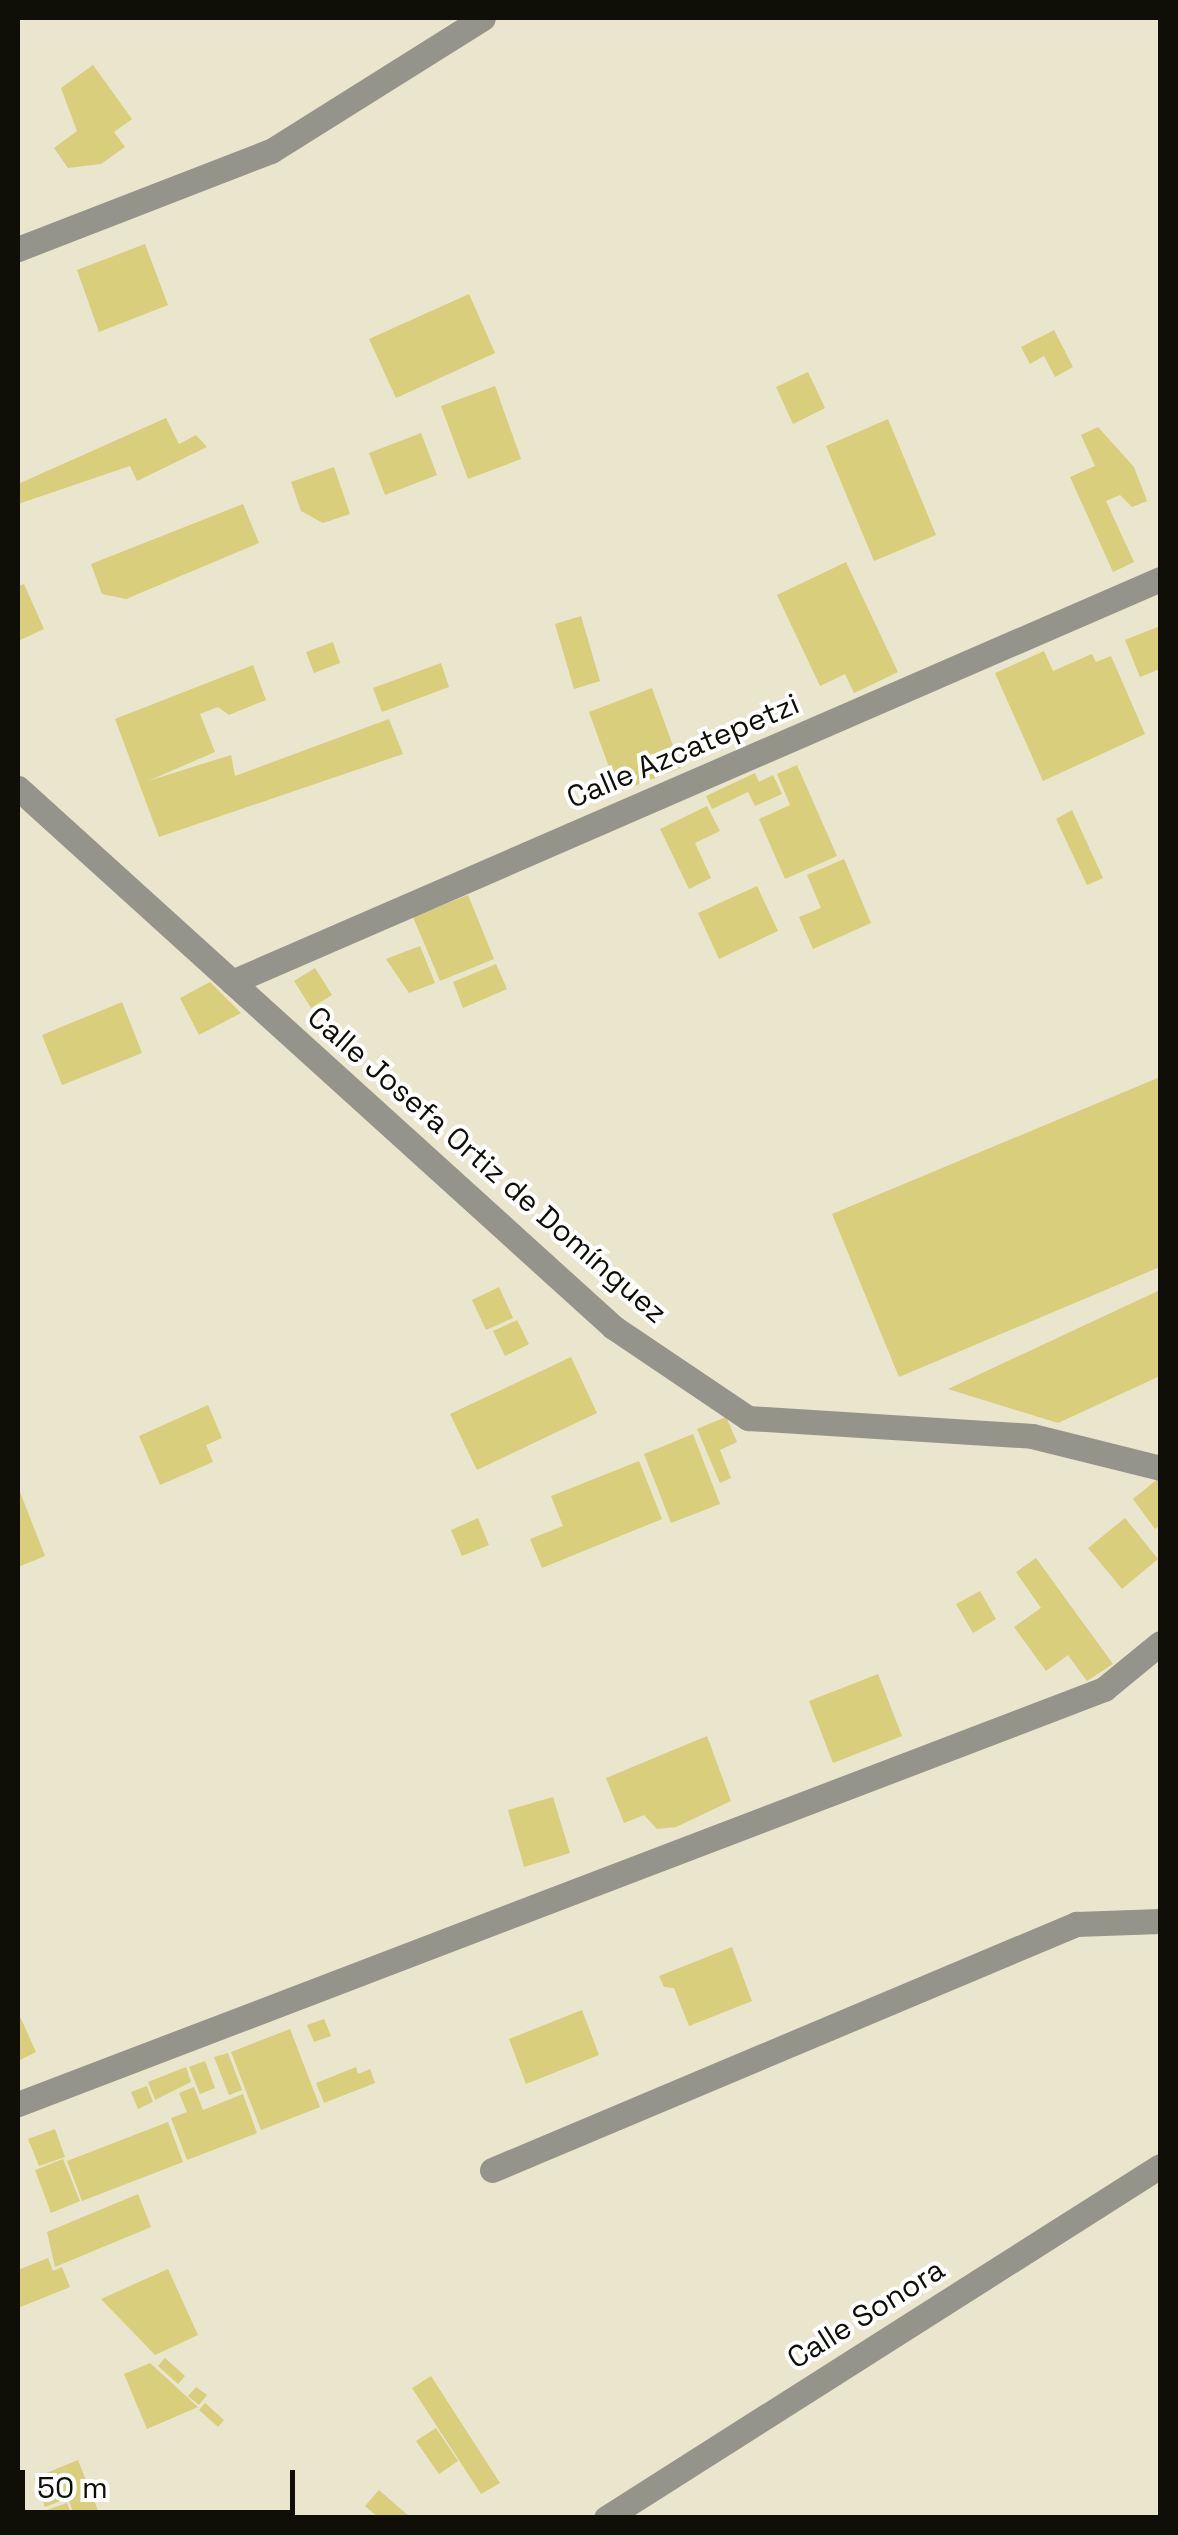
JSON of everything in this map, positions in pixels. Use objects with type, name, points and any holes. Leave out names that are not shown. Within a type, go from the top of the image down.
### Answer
[{"type":"street","points":[[18,249],[271,152],[483,18]]},
{"type":"street","name":"Calle Azcatepetzi","points":[[232,982],[1160,579]]},
{"type":"street","name":"Calle Josefa Ortiz de Domínguez","points":[[18,788],[612,1327],[748,1418],[1032,1436],[1160,1468]]},
{"type":"street","points":[[18,2104],[1104,1688],[1160,1644]]},
{"type":"street","points":[[492,2170],[1076,1924],[1160,1921]]},
{"type":"street","name":"Calle Sonora","points":[[606,2518],[1160,2166]]},
{"type":"building","points":[[93,65],[132,119],[114,132],[125,147],[101,164],[68,168],[54,148],[77,131],[61,88]]},
{"type":"building","points":[[145,244],[168,305],[99,332],[77,270]]},
{"type":"building","points":[[469,294],[495,353],[396,398],[369,339]]},
{"type":"building","points":[[1054,330],[1073,367],[1055,377],[1044,356],[1030,364],[1021,347]]},
{"type":"building","points":[[808,372],[825,408],[793,424],[776,387]]},
{"type":"building","points":[[495,386],[521,459],[468,479],[441,406]]},
{"type":"building","points":[[166,418],[179,444],[196,435],[207,447],[137,481],[130,466],[18,504],[18,484]]},
{"type":"building","points":[[888,419],[936,535],[874,561],[826,446]]},
{"type":"building","points":[[1098,427],[1134,467],[1147,501],[1132,507],[1120,495],[1106,501],[1134,562],[1113,572],[1070,477],[1095,466],[1081,435]]},
{"type":"building","points":[[421,433],[437,475],[385,495],[369,453]]},
{"type":"building","points":[[334,467],[350,514],[323,523],[301,511],[291,482]]},
{"type":"building","points":[[243,504],[259,543],[126,599],[102,594],[91,564]]},
{"type":"building","points":[[846,562],[898,672],[854,693],[845,674],[820,686],[777,595]]},
{"type":"building","points":[[24,584],[44,629],[18,641],[18,586]]},
{"type":"building","points":[[581,616],[600,681],[574,689],[555,624]]},
{"type":"building","points":[[1160,626],[1160,669],[1140,677],[1125,640]]},
{"type":"building","points":[[333,642],[340,663],[314,673],[306,652]]},
{"type":"building","points":[[1044,651],[1053,671],[1092,654],[1096,662],[1111,656],[1145,734],[1043,781],[995,673]]},
{"type":"building","points":[[441,663],[449,687],[382,712],[373,688]]},
{"type":"building","points":[[253,665],[266,700],[229,715],[218,707],[200,714],[215,752],[148,781],[231,755],[235,776],[389,719],[403,754],[159,837],[115,719]]},
{"type":"building","points":[[652,688],[681,768],[618,792],[589,712]]},
{"type":"building","points":[[797,765],[837,856],[785,879],[759,819],[790,805],[777,774]]},
{"type":"building","points":[[755,773],[759,782],[773,775],[782,794],[755,806],[748,792],[712,809],[706,796]]},
{"type":"building","points":[[707,806],[720,831],[695,843],[711,878],[689,889],[660,829]]},
{"type":"building","points":[[1072,810],[1103,878],[1087,885],[1056,819]]},
{"type":"building","points":[[844,859],[871,923],[813,949],[799,917],[821,908],[807,875]]},
{"type":"building","points":[[757,886],[778,931],[719,959],[698,913]]},
{"type":"building","points":[[468,895],[494,959],[440,981],[413,917]]},
{"type":"building","points":[[420,946],[435,983],[409,993],[386,959]]},
{"type":"building","points":[[496,964],[507,989],[463,1008],[453,982]]},
{"type":"building","points":[[315,968],[332,995],[311,1008],[294,981]]},
{"type":"building","points":[[210,982],[241,1013],[199,1035],[180,998]]},
{"type":"building","points":[[122,1002],[142,1053],[62,1085],[42,1035]]},
{"type":"building","points":[[1160,1077],[1160,1267],[899,1377],[832,1214]]},
{"type":"building","points":[[499,1287],[513,1318],[486,1330],[472,1300]]},
{"type":"building","points":[[1160,1290],[1160,1376],[1058,1423],[948,1389]]},
{"type":"building","points":[[517,1320],[529,1344],[505,1356],[493,1331]]},
{"type":"building","points":[[571,1357],[597,1413],[477,1470],[450,1414]]},
{"type":"building","points":[[208,1405],[222,1438],[206,1445],[213,1462],[160,1485],[139,1436]]},
{"type":"building","points":[[726,1417],[737,1442],[720,1450],[731,1478],[720,1483],[697,1429]]},
{"type":"building","points":[[693,1434],[720,1504],[671,1523],[644,1454]]},
{"type":"building","points":[[639,1461],[662,1519],[542,1568],[530,1539],[563,1526],[551,1496]]},
{"type":"building","points":[[1160,1477],[1160,1525],[1155,1529],[1133,1499]]},
{"type":"building","points":[[18,1487],[45,1556],[18,1567]]},
{"type":"building","points":[[478,1518],[489,1545],[462,1556],[451,1530]]},
{"type":"building","points":[[1125,1518],[1158,1559],[1122,1589],[1088,1548]]},
{"type":"building","points":[[1036,1558],[1113,1664],[1087,1681],[1068,1655],[1046,1671],[1014,1627],[1041,1608],[1016,1572]]},
{"type":"building","points":[[980,1591],[996,1619],[973,1633],[956,1604]]},
{"type":"building","points":[[878,1674],[902,1736],[833,1763],[809,1701]]},
{"type":"building","points":[[707,1736],[731,1801],[676,1827],[657,1829],[644,1815],[624,1823],[606,1778]]},
{"type":"building","points":[[553,1797],[570,1853],[524,1867],[508,1810]]},
{"type":"building","points":[[732,1947],[752,2001],[689,2026],[674,1988],[664,1987],[659,1976]]},
{"type":"building","points":[[582,2010],[599,2055],[526,2084],[509,2039]]},
{"type":"building","points":[[18,2012],[36,2052],[18,2061]]},
{"type":"building","points":[[324,2019],[331,2036],[314,2042],[307,2025]]},
{"type":"building","points":[[290,2029],[320,2107],[261,2130],[231,2052]]},
{"type":"building","points":[[228,2053],[242,2090],[229,2095],[214,2057]]},
{"type":"building","points":[[205,2061],[215,2088],[200,2094],[189,2067]]},
{"type":"building","points":[[186,2067],[191,2082],[155,2100],[148,2082]]},
{"type":"building","points":[[356,2067],[358,2074],[370,2069],[375,2083],[324,2103],[316,2083]]},
{"type":"building","points":[[147,2086],[153,2102],[138,2109],[131,2092]]},
{"type":"building","points":[[194,2087],[203,2110],[243,2094],[257,2133],[187,2160],[171,2118],[187,2112],[179,2093]]},
{"type":"building","points":[[168,2122],[183,2162],[82,2201],[67,2161]]},
{"type":"building","points":[[55,2129],[65,2157],[39,2166],[28,2139]]},
{"type":"building","points":[[63,2159],[80,2201],[51,2213],[35,2170]]},
{"type":"building","points":[[138,2194],[151,2227],[55,2267],[47,2232]]},
{"type":"building","points":[[48,2258],[53,2271],[62,2267],[70,2287],[18,2308],[18,2270]]},
{"type":"building","points":[[168,2269],[198,2335],[155,2355],[101,2299]]},
{"type":"building","points":[[165,2358],[185,2376],[178,2384],[158,2366]]},
{"type":"building","points":[[150,2363],[198,2407],[147,2429],[124,2374]]},
{"type":"building","points":[[431,2376],[500,2483],[481,2494],[412,2388]]},
{"type":"building","points":[[196,2387],[207,2395],[199,2405],[188,2396]]},
{"type":"building","points":[[205,2403],[224,2420],[218,2427],[199,2410]]},
{"type":"building","points":[[436,2428],[458,2461],[439,2474],[416,2441]]},
{"type":"building","points":[[78,2460],[101,2518],[75,2518],[68,2498],[45,2507],[34,2478]]},
{"type":"building","points":[[18,2489],[27,2513],[29,2518],[18,2518]]},
{"type":"building","points":[[379,2490],[411,2518],[379,2518],[365,2506]]},
{"type":"building","points":[[67,2503],[73,2518],[50,2518],[47,2510]]}]
